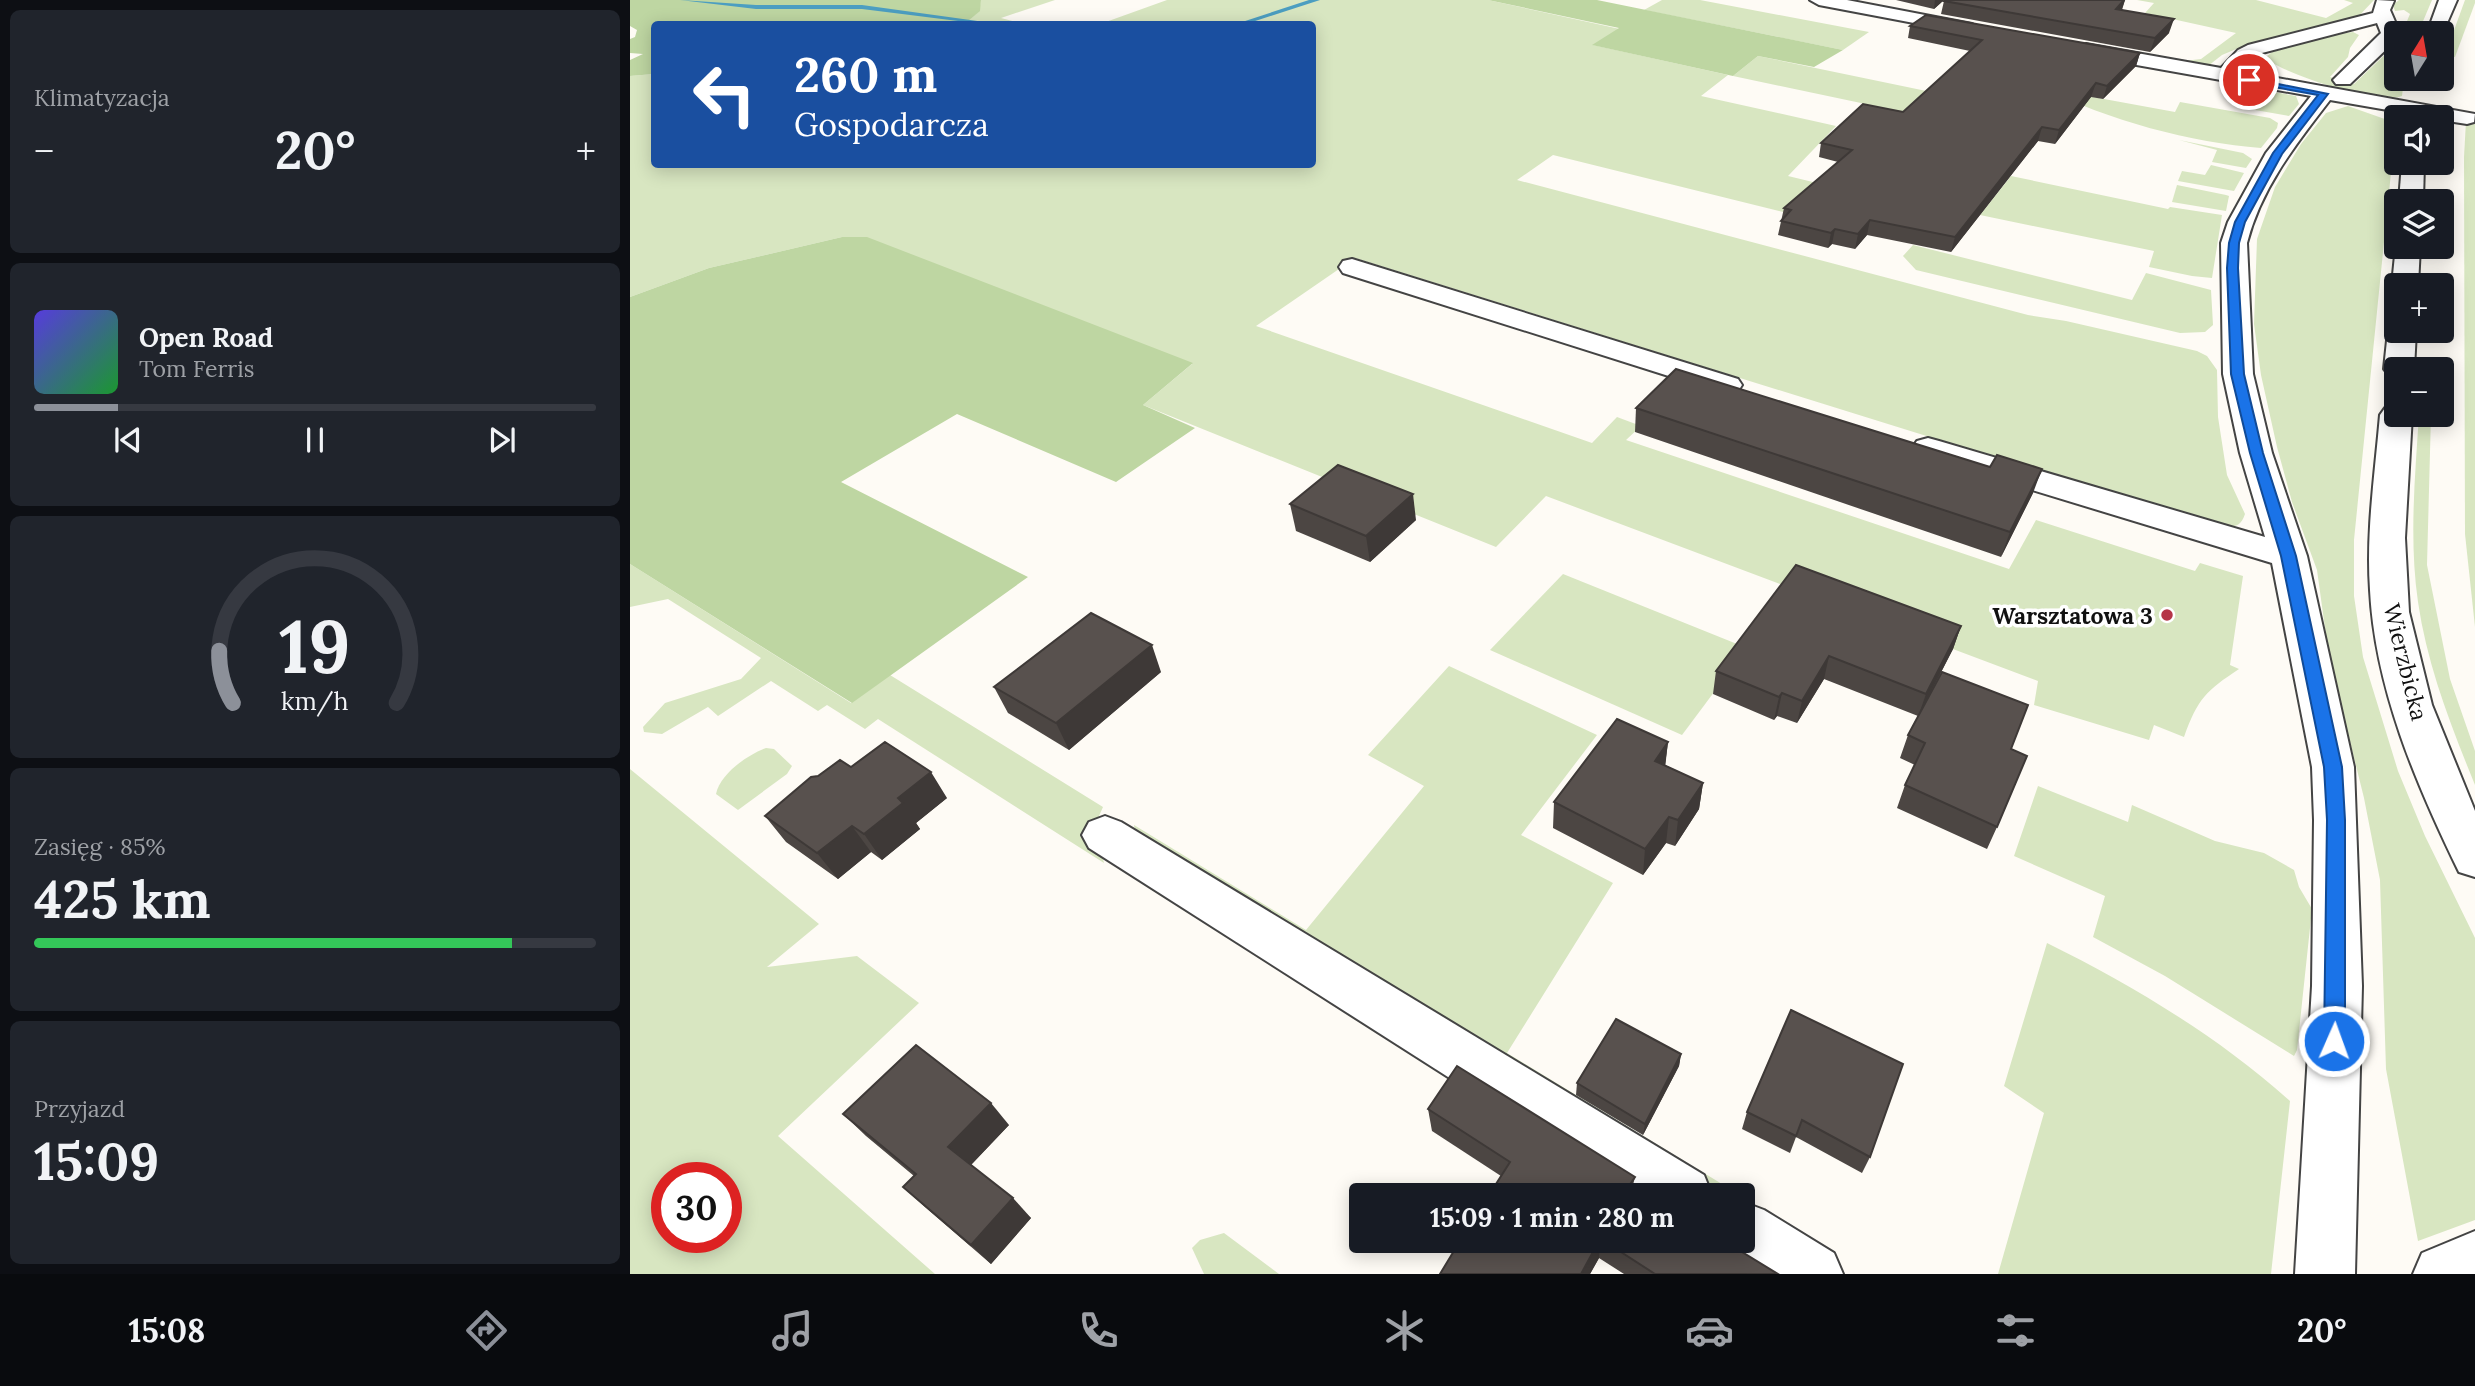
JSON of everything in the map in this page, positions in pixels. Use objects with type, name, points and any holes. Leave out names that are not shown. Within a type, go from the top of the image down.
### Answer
[{"type":"street","points":[[1819,0],[1993,33]]},
{"type":"street","points":[[2224,76],[2245,54],[2255,49],[2384,8],[2390,34],[2333,87],[2277,153],[2240,222],[2234,243],[2238,374],[2256,453],[2288,556],[2323,710],[2333,767],[2337,986],[2325,1274]]},
{"type":"street","points":[[2061,46],[2224,76],[2333,87],[2388,105]]},
{"type":"street","points":[[2454,117],[2467,118]]},
{"type":"street","points":[[1352,267],[1759,395]]},
{"type":"street","name":"Wierzbicka","points":[[2395,427],[2388,533],[2390,613],[2416,712],[2437,771],[2475,858]]},
{"type":"street","points":[[1904,440],[2288,556]]},
{"type":"street","points":[[1105,835],[1665,1183]]},
{"type":"street","points":[[1755,1238],[1813,1274]]},
{"type":"street","points":[[2442,1274],[2475,1261]]},
{"type":"green space","points":[[630,0],[981,0],[980,11],[968,21],[651,21],[651,74],[630,76],[630,60],[643,54],[630,53],[630,39],[635,37],[637,30],[630,26]]},
{"type":"green space","points":[[981,0],[1055,0],[1001,18],[1012,21],[968,21],[979,11]]},
{"type":"green space","points":[[1167,0],[1488,0],[1620,29],[1593,45],[1728,75],[1701,96],[1836,126],[1788,176],[1879,198],[1852,229],[1553,155],[1517,180],[2028,315],[2197,351],[2207,356],[2217,370],[2218,417],[2227,475],[2245,514],[2240,523],[2234,526],[2215,526],[1355,258],[1256,326],[1592,443],[1617,417],[1641,426],[1626,440],[2009,569],[2036,520],[2195,571],[2200,563],[2243,576],[2230,665],[2239,669],[2218,683],[2204,697],[2184,737],[2154,725],[2149,740],[2034,705],[2038,681],[1546,496],[1496,547],[1143,405],[1192,364],[842,237],[709,268],[630,297],[630,76],[651,74],[651,168],[1316,168],[1316,21],[1109,21]]},
{"type":"green space","points":[[1488,0],[1597,0],[1843,50],[1814,67],[1758,56],[1733,76],[1592,45],[1619,28]]},
{"type":"green space","points":[[1662,0],[1700,0],[1869,32],[1843,50],[1644,10]]},
{"type":"green space","points":[[2137,0],[2256,0],[2326,18],[2353,3],[2344,0],[2374,0],[2357,18],[2248,44],[2222,55],[2208,66],[2184,61],[2201,59],[2236,33],[2145,13],[2154,3]]},
{"type":"green space","points":[[2399,0],[2432,0],[2423,21],[2407,21],[2410,14],[2404,10],[2395,11],[2393,5]]},
{"type":"green space","points":[[2465,0],[2475,0],[2455,57],[2454,30]]},
{"type":"green space","points":[[2353,32],[2359,35],[2350,48],[2348,57],[2330,77],[2354,84],[2384,55],[2384,91],[2403,91],[2402,96],[2374,97],[2354,93],[2311,80],[2265,58],[2272,52]]},
{"type":"green space","points":[[1758,56],[1936,93],[1913,114],[1733,76]]},
{"type":"green space","points":[[2248,87],[2296,96],[2299,104],[2289,116],[2238,107]]},
{"type":"green space","points":[[2044,88],[2175,112],[2180,102],[2270,118],[2278,123],[2261,148],[2207,141],[2122,120]]},
{"type":"green space","points":[[2348,106],[2384,119],[2384,175],[2391,175],[2389,189],[2384,189],[2384,242],[2354,540],[2354,596],[2363,657],[2398,771],[2425,836],[2475,938],[2475,1220],[2418,1241],[2386,1069],[2380,880],[2364,798],[2329,657],[2317,570],[2292,502],[2277,447],[2261,375],[2254,324],[2257,239],[2275,187],[2301,144],[2326,113]]},
{"type":"green space","points":[[2466,121],[2475,122],[2475,627],[2465,534]]},
{"type":"green space","points":[[2179,140],[2243,153],[2252,159],[2246,168],[2212,162],[2217,150]]},
{"type":"green space","points":[[2211,165],[2244,173],[2234,191],[2178,181],[2182,171],[2205,175]]},
{"type":"green space","points":[[2011,176],[2168,209],[2170,207],[2222,215],[2212,278],[2149,267],[2154,251],[1980,215]]},
{"type":"green space","points":[[2177,185],[2229,196],[2226,211],[2172,202]]},
{"type":"green space","points":[[842,237],[867,237],[1193,363],[1143,405],[1195,428],[1116,482],[957,414],[841,482],[1028,577],[852,703],[630,564],[630,297],[709,268]]},
{"type":"green space","points":[[1913,245],[2132,300],[2146,273],[2211,290],[2213,325],[2205,332],[2180,333],[1916,270],[1903,256]]},
{"type":"green space","points":[[2418,427],[2431,427],[2427,565],[2450,679],[2475,751],[2475,785],[2449,718],[2422,626],[2415,579]]},
{"type":"green space","points":[[630,564],[851,703],[890,675],[1103,807],[1095,825],[1104,863],[878,719],[865,729],[827,705],[818,711],[771,681],[718,716],[708,707],[662,734],[644,732],[643,727],[665,703],[741,679],[761,658],[668,599],[630,607]]},
{"type":"green space","points":[[1563,574],[1747,648],[1682,735],[1490,650]]},
{"type":"green space","points":[[1449,666],[1597,735],[1521,835],[1613,883],[1507,1053],[1720,1183],[1690,1183],[1136,839],[1134,825],[1306,930],[1424,786],[1368,755]]},
{"type":"green space","points":[[766,748],[774,749],[792,766],[787,774],[738,810],[716,794],[719,787],[735,766]]},
{"type":"green space","points":[[630,769],[819,924],[767,967],[857,956],[919,1003],[778,1136],[935,1274],[630,1274]]},
{"type":"green space","points":[[2038,786],[2128,822],[2132,805],[2215,841],[2264,853],[2294,870],[2299,887],[2312,909],[2297,1050],[2294,1056],[2165,976],[2093,937],[2105,896],[2014,856]]},
{"type":"green space","points":[[2047,943],[2111,976],[2174,1014],[2234,1055],[2290,1101],[2271,1274],[1998,1274],[2044,1113],[2004,1086]]},
{"type":"green space","points":[[1224,1233],[1279,1274],[1204,1274],[1192,1248],[1200,1240]]},
{"type":"building","points":[[1945,0],[2124,0],[2116,9],[2174,19],[2155,38]]},
{"type":"building","points":[[1926,15],[2140,53],[2107,86],[2096,83],[2059,130],[2042,127],[1955,237],[1870,220],[1858,234],[1835,229],[1831,233],[1781,221],[1791,210],[1784,208],[1852,150],[1821,143],[1863,104],[1903,112],[1982,40],[1910,26]]},
{"type":"building","points":[[1676,369],[1990,467],[1997,455],[2042,469],[2010,532],[1636,408]]},
{"type":"building","points":[[1338,465],[1413,494],[1366,536],[1290,504]]},
{"type":"building","points":[[1796,565],[1961,626],[1926,694],[1829,656],[1802,701],[1782,693],[1779,697],[1716,671]]},
{"type":"building","points":[[1091,613],[1152,645],[1056,723],[994,687]]},
{"type":"building","points":[[1942,672],[2028,705],[2011,749],[2027,756],[1997,827],[1905,785],[1925,743],[1908,735]]},
{"type":"building","points":[[1617,719],[1668,742],[1655,761],[1703,783],[1678,820],[1669,817],[1645,849],[1554,802]]},
{"type":"building","points":[[885,742],[931,772],[898,798],[903,803],[864,834],[852,826],[817,853],[765,816],[811,777],[818,776],[840,760],[851,767]]},
{"type":"building","points":[[1791,1010],[1903,1064],[1870,1157],[1802,1120],[1796,1136],[1747,1112]]},
{"type":"building","points":[[1616,1019],[1681,1054],[1645,1124],[1577,1083]]},
{"type":"building","points":[[916,1045],[991,1103],[948,1147],[1013,1198],[971,1245],[903,1187],[916,1174],[843,1114]]},
{"type":"building","points":[[1457,1066],[1635,1177],[1631,1183],[1497,1183],[1510,1162],[1428,1109]]},
{"type":"building","points":[[1453,1253],[1592,1253],[1581,1274],[1440,1274]]},
{"type":"building","points":[[1623,1253],[1744,1253],[1778,1274],[1655,1274]]},
{"type":"waterway","points":[[684,0],[756,7],[862,7],[972,21]]},
{"type":"waterway","points":[[1250,21],[1316,0]]},
{"type":"place","name":"Warsztatowa 3","points":[[2167,615]]},
{"type":"route","points":[[2249,80],[2324,94],[2277,153],[2240,222],[2234,243],[2233,268],[2238,374],[2256,453],[2288,556],[2323,710],[2333,767],[2337,986],[2334,1041]]}]
